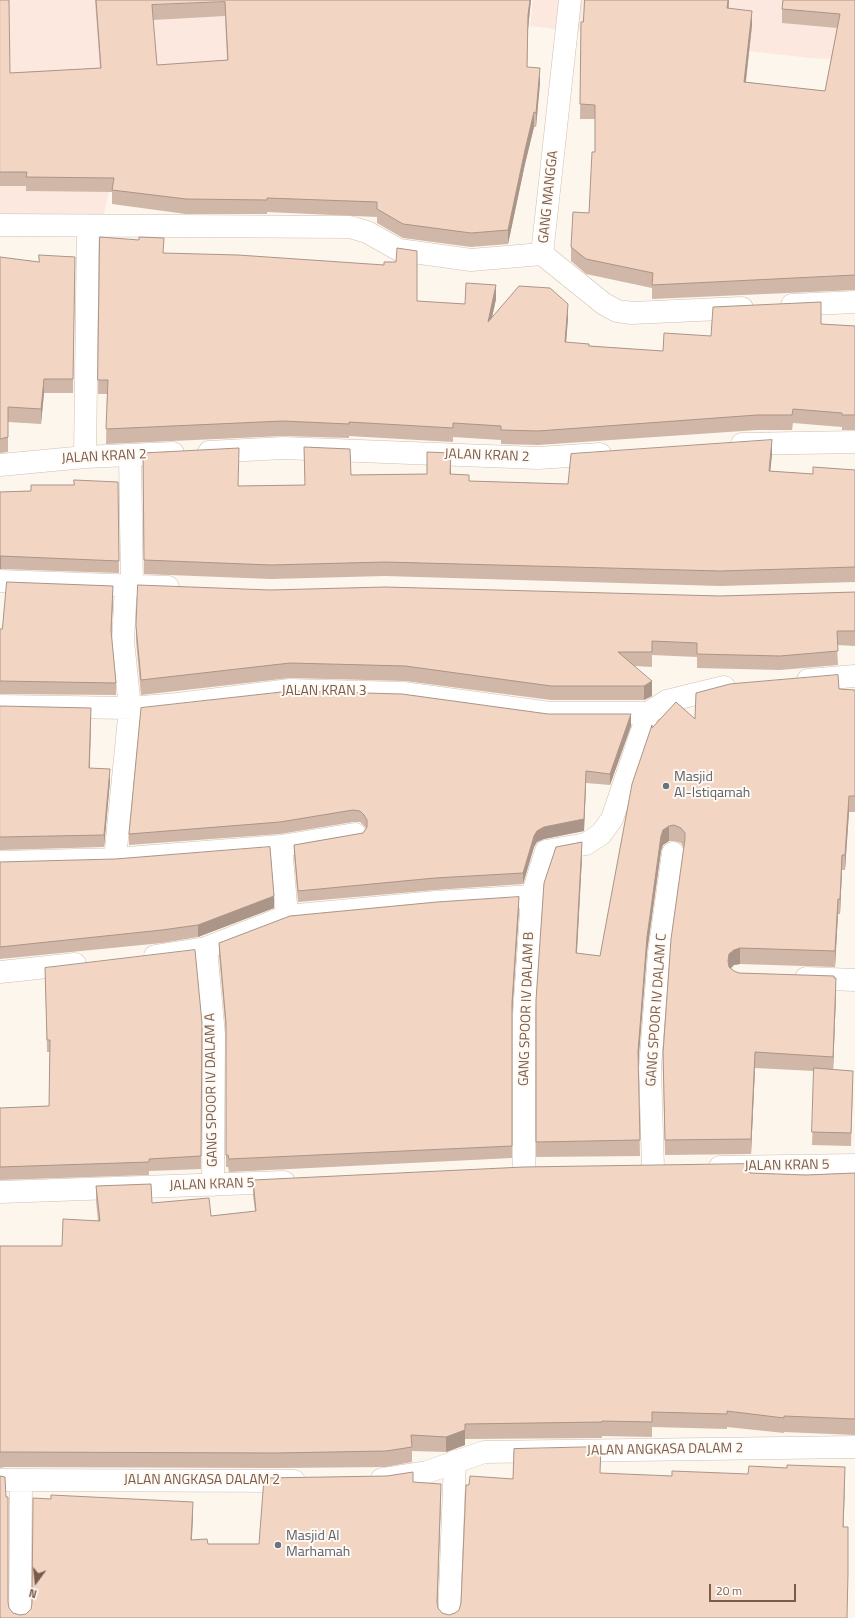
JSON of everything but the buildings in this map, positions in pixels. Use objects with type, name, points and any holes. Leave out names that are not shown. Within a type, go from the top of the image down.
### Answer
[{"type":"street","name":"GANG MANGGA","points":[[570,0],[542,254],[604,304],[616,311],[632,313],[855,302]]},
{"type":"street","points":[[0,225],[350,227],[368,232],[399,250],[471,260],[542,254]]},
{"type":"street","points":[[85,457],[88,226]]},
{"type":"street","points":[[719,445],[758,442],[855,442]]},
{"type":"street","name":"JALAN KRAN 2","points":[[0,465],[85,457],[283,448],[538,458],[616,452]]},
{"type":"street","points":[[115,859],[130,708],[123,641],[129,585],[130,455]]},
{"type":"street","points":[[0,581],[186,588]]},
{"type":"street","points":[[786,682],[855,676]]},
{"type":"street","points":[[648,713],[667,701],[716,688],[747,685]]},
{"type":"street","name":"JALAN KRAN 3","points":[[0,706],[130,708],[178,704],[290,690],[403,693],[550,713],[648,713]]},
{"type":"street","name":"GANG SPOOR IV DALAM B","points":[[524,1170],[524,1015],[532,896],[546,851],[586,844],[601,834],[612,819],[648,713]]},
{"type":"street","points":[[0,862],[115,859],[281,846],[355,834]]},
{"type":"street","points":[[281,846],[288,916]]},
{"type":"street","name":"GANG SPOOR IV DALAM C","points":[[653,1168],[650,1068],[659,953],[673,852]]},
{"type":"street","points":[[134,958],[206,948],[288,916],[436,902],[532,896]]},
{"type":"street","name":"GANG SPOOR IV DALAM A","points":[[206,948],[214,1035],[213,1185]]},
{"type":"street","points":[[0,972],[96,962]]},
{"type":"street","points":[[786,978],[855,980]]},
{"type":"street","name":"JALAN KRAN 5","points":[[700,1167],[855,1164]]},
{"type":"street","points":[[630,1168],[676,1168]]},
{"type":"street","points":[[500,1171],[547,1169]]},
{"type":"street","name":"JALAN KRAN 5","points":[[0,1192],[301,1181]]},
{"type":"street","name":"JALAN ANGKASA DALAM 2","points":[[363,1480],[387,1479],[426,1472],[484,1452],[855,1447]]},
{"type":"street","points":[[449,1618],[455,1461]]},
{"type":"street","name":"JALAN ANGKASA DALAM 2","points":[[10,1481],[316,1480]]},
{"type":"street","points":[[10,1481],[20,1618]]},
{"type":"shaded area","points":[[0,0],[250,0],[257,147],[115,165],[99,235],[0,233]]},
{"type":"shaded area","points":[[533,0],[855,0],[855,60],[810,58],[530,26]]},
{"type":"place","name":"Masjid Al-Istiqamah","points":[[666,786]]},
{"type":"place","name":"Masjid Al Marhamah","points":[[278,1545]]}]
